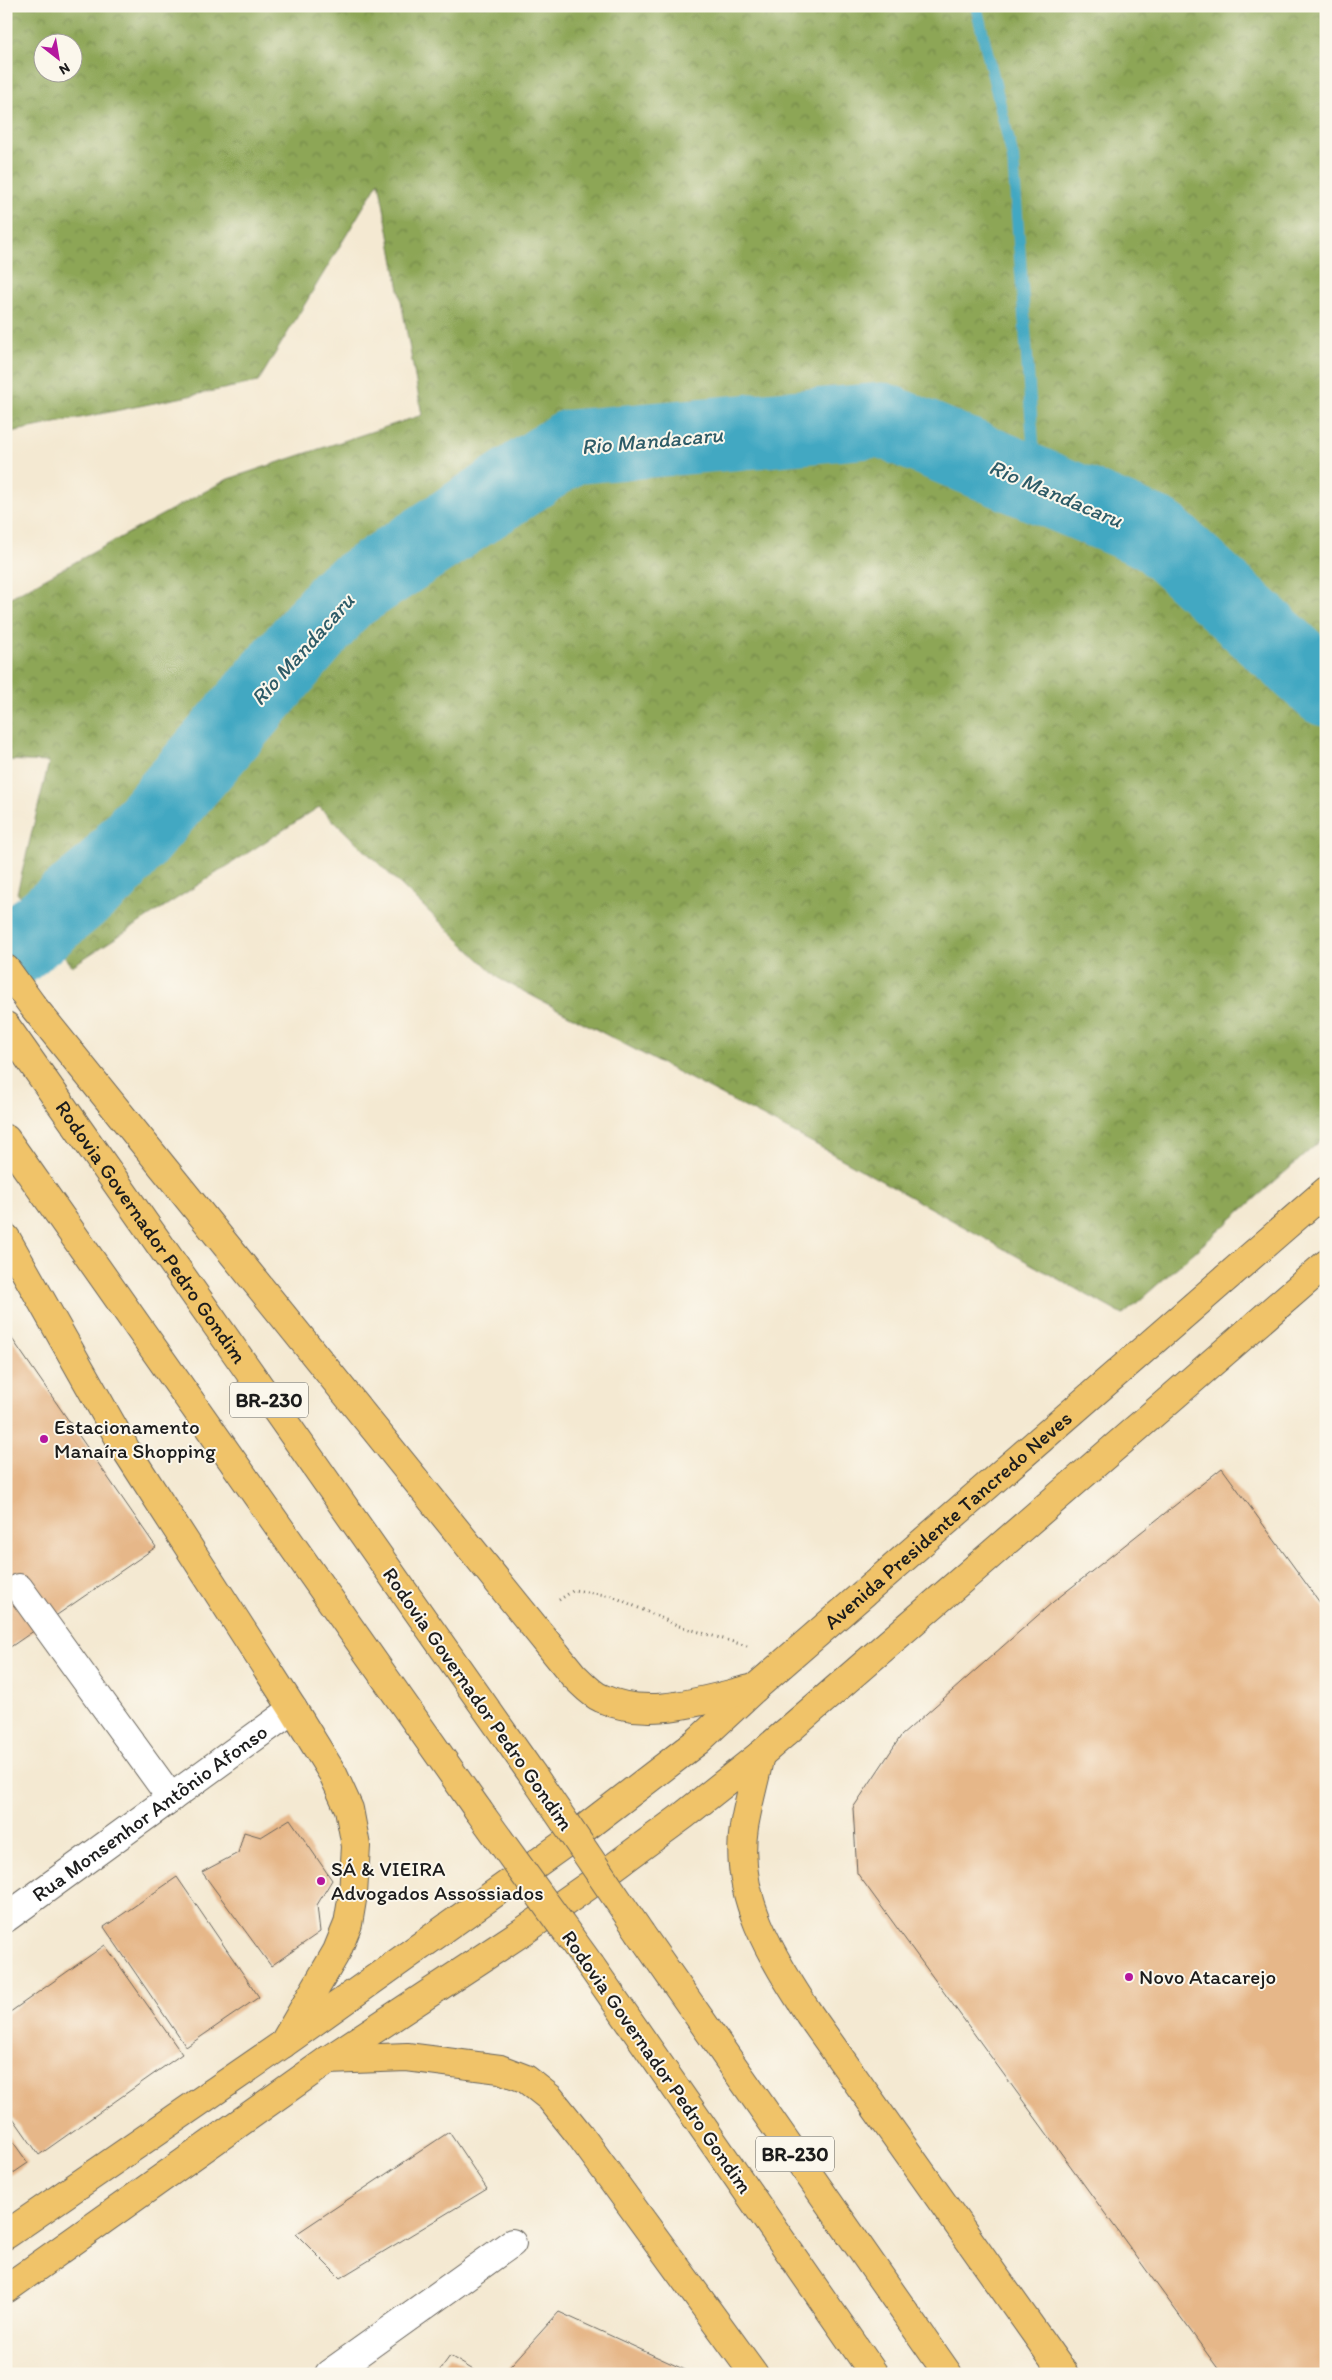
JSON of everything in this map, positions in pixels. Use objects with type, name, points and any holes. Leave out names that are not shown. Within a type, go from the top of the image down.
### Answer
[{"type":"main road","points":[[6,969],[32,1005],[574,1676],[600,1698],[632,1708],[662,1709],[755,1688]]},
{"type":"main road","name":"Rodovia Governador Pedro Gondim","points":[[6,1026],[532,1774],[641,1934],[948,2374]]},
{"type":"main road","name":"Rodovia Governador Pedro Gondim","points":[[6,1139],[478,1810],[591,1966],[874,2374]]},
{"type":"main road","name":"Avenida Presidente Tancredo Neves","points":[[6,2235],[283,2044],[564,1844],[698,1741],[755,1688],[1326,1191]]},
{"type":"main road","points":[[6,1238],[126,1450],[293,1709],[333,1774],[349,1809],[356,1846],[353,1894],[348,1924],[337,1951],[283,2044]]},
{"type":"main road","points":[[6,2289],[328,2060],[525,1930],[683,1816],[760,1756],[1326,1264]]},
{"type":"main road","points":[[760,1756],[744,1828],[743,1871],[756,1921],[778,1964],[809,2014],[1064,2374]]},
{"type":"main road","points":[[328,2060],[407,2056],[500,2068],[526,2079],[550,2098],[579,2134],[754,2374]]},
{"type":"street","points":[[20,1588],[172,1798]]},
{"type":"street","name":"Rua Monsenhor Antônio Afonso","points":[[6,1918],[293,1709]]},
{"type":"street","points":[[329,2374],[512,2243]]},
{"type":"green space","points":[[6,6],[1326,6],[1326,1136],[1123,1315],[813,1143],[500,979],[319,807],[72,966],[17,893],[49,762],[6,760],[6,603],[9,598],[228,479],[422,415],[379,181],[258,382],[6,433]]},
{"type":"building","name":"Estacionamento Manaíra Shopping","points":[[6,1330],[156,1547],[6,1650]]},
{"type":"building","name":"Novo Atacarejo","points":[[1222,1468],[1326,1611],[1326,2374],[1222,2374],[857,1873],[853,1808],[901,1736],[1053,1602]]},
{"type":"building","points":[[290,1819],[332,1880],[317,1905],[320,1932],[271,1966],[202,1872],[238,1853],[244,1832],[261,1837]]},
{"type":"building","points":[[177,1877],[259,1997],[186,2047],[104,1927]]},
{"type":"building","points":[[105,1945],[182,2054],[39,2155],[6,2108],[6,2015]]},
{"type":"building","points":[[6,2132],[28,2163],[6,2178]]},
{"type":"building","points":[[449,2132],[487,2189],[340,2278],[296,2234]]},
{"type":"building","points":[[559,2312],[694,2374],[503,2374]]},
{"type":"building","points":[[450,2356],[480,2374],[437,2374]]},
{"type":"waterway","points":[[976,6],[1013,158],[1036,485]]},
{"type":"waterway","name":"Rio Mandacaru","points":[[6,956],[106,873],[343,597],[570,447],[882,420],[1157,535],[1326,689]]},
{"type":"place","name":"Estacionamento Manaíra Shopping","points":[[44,1439]]},
{"type":"place","name":"SÁ & VIEIRA Advogados Assossiados","points":[[321,1881]]},
{"type":"place","name":"Novo Atacarejo","points":[[1129,1977]]}]
